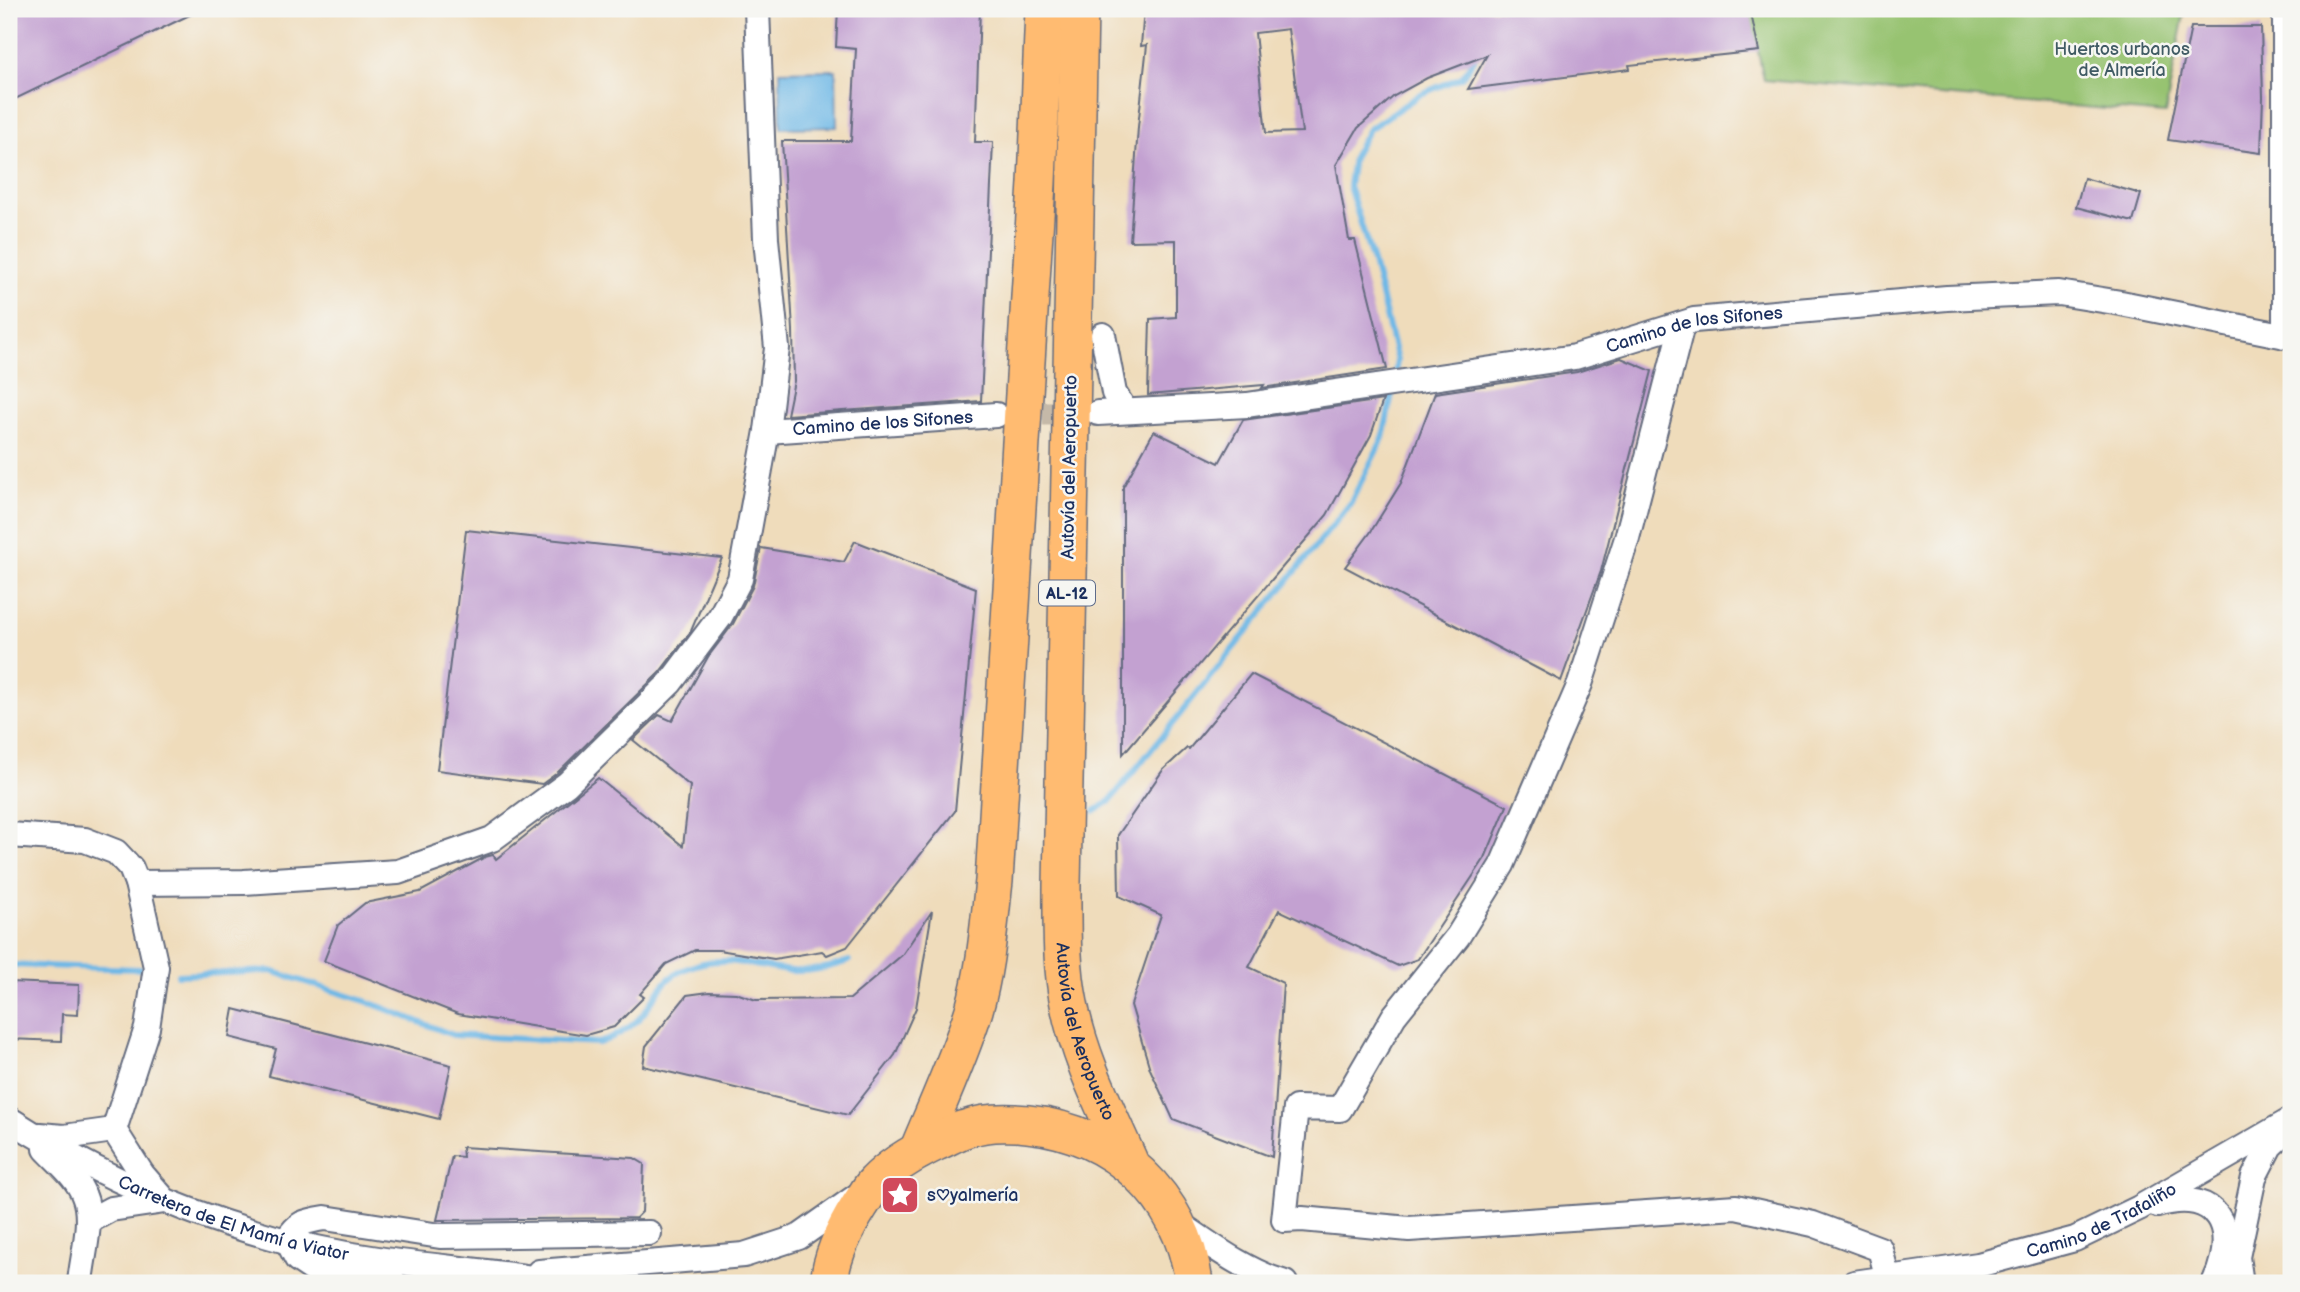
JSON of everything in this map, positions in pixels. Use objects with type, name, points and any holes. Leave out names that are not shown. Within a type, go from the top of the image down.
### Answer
[{"type":"highway","name":"AL-12","points":[[918,1151],[974,1009],[988,934],[994,881],[1037,183],[1044,9]]},
{"type":"highway","name":"Autovía del Aeropuerto","points":[[1079,9],[1071,318],[1063,961],[1069,1004],[1086,1063],[1131,1166]]},
{"type":"highway","name":"AL-12","points":[[829,1283],[845,1228],[875,1184],[918,1151],[966,1128],[1010,1122],[1064,1130],[1094,1141],[1131,1166],[1156,1191],[1176,1222],[1191,1262],[1194,1283]]},
{"type":"street","points":[[137,883],[244,882],[398,872],[492,839],[567,783],[624,729],[670,683],[720,617],[740,579],[767,431],[777,348],[766,239],[757,9]]},
{"type":"street","points":[[2286,9],[2288,337]]},
{"type":"street","name":"Camino de los Sifones","points":[[1098,413],[1247,405],[1561,359],[1694,320],[1947,298],[2059,293],[2288,337]]},
{"type":"street","points":[[1682,325],[1626,538],[1580,684],[1502,865],[1458,936],[1394,1016],[1340,1109],[1296,1108],[1284,1220],[1302,1219],[1409,1229],[1736,1207],[1813,1224],[1880,1249],[1888,1279]]},
{"type":"street","points":[[1103,335],[1114,393],[1125,410]]},
{"type":"street","name":"Camino de los Sifones","points":[[767,431],[996,415]]},
{"type":"street","points":[[9,835],[85,839],[116,852],[131,868],[137,883],[156,967],[147,1028],[114,1130]]},
{"type":"street","name":"Carretera de El Mamí a Viator","points":[[9,1119],[104,1172],[165,1201],[208,1217],[287,1240],[376,1259],[515,1274]]},
{"type":"street","name":"Camino de Trafaliño","points":[[1854,1283],[1978,1265],[2075,1239],[2139,1208],[2291,1120]]},
{"type":"street","points":[[2241,1283],[2237,1257],[2254,1177],[2270,1146],[2291,1126]]},
{"type":"street","points":[[33,1134],[64,1137],[114,1130]]},
{"type":"street","points":[[114,1130],[142,1174],[165,1201]]},
{"type":"street","points":[[33,1134],[78,1184],[85,1196],[89,1221],[80,1283]]},
{"type":"street","points":[[515,1274],[744,1255],[799,1237],[875,1184]]},
{"type":"street","points":[[89,1221],[110,1209],[165,1201]]},
{"type":"street","points":[[2139,1208],[2173,1201],[2191,1201],[2209,1207],[2221,1221],[2226,1244],[2221,1270],[2214,1283]]},
{"type":"street","points":[[394,1283],[315,1270],[297,1259],[287,1240],[294,1229],[307,1221],[325,1219],[440,1236],[649,1233]]},
{"type":"street","points":[[1176,1222],[1235,1261],[1270,1279],[1285,1283]]},
{"type":"street","points":[[515,1274],[562,1283]]},
{"type":"green space","name":"Huertos urbanos de Almería","points":[[1749,9],[2185,9],[2165,114],[1764,80]]},
{"type":"water","points":[[836,70],[837,127],[781,128],[780,71]]},
{"type":"building","points":[[9,9],[202,9],[9,102]]},
{"type":"building","points":[[838,9],[980,9],[975,142],[993,142],[981,401],[787,415],[794,381],[782,141],[851,141],[856,49],[836,47]]},
{"type":"building","points":[[1144,9],[1750,9],[1759,51],[1629,65],[1630,69],[1468,89],[1487,55],[1427,78],[1394,96],[1358,128],[1336,165],[1349,240],[1355,240],[1387,369],[1262,388],[1264,385],[1148,395],[1150,319],[1176,317],[1176,240],[1130,241],[1147,45],[1141,46]],"holes":[[[1288,29],[1302,132],[1266,133],[1255,33]]]},
{"type":"building","points":[[2191,27],[2261,27],[2261,153],[2168,140]]},
{"type":"building","points":[[2084,178],[2141,194],[2133,222],[2076,207]]},
{"type":"building","points":[[1621,358],[1652,371],[1601,571],[1561,681],[1345,567],[1401,483],[1435,393],[1577,372]]},
{"type":"building","points":[[1383,400],[1371,435],[1327,515],[1123,754],[1123,487],[1154,431],[1219,463],[1243,420]]},
{"type":"building","points":[[466,530],[722,558],[691,631],[659,673],[557,773],[542,784],[437,770]]},
{"type":"building","points":[[855,541],[976,588],[955,811],[847,947],[827,955],[822,951],[774,959],[719,950],[695,950],[666,964],[640,994],[644,997],[614,1027],[586,1035],[458,1014],[324,961],[338,925],[365,903],[420,892],[485,857],[493,855],[496,859],[598,778],[683,846],[690,786],[633,740],[659,715],[672,721],[708,657],[733,624],[753,586],[761,548],[844,562]]},
{"type":"building","points":[[1251,674],[1507,806],[1485,858],[1418,959],[1398,966],[1279,910],[1249,967],[1283,983],[1272,1157],[1173,1119],[1150,1069],[1131,1005],[1161,915],[1119,896],[1118,835],[1163,770],[1189,749]]},
{"type":"building","points":[[932,911],[916,1008],[895,1055],[848,1115],[643,1066],[646,1046],[687,995],[709,992],[736,993],[756,1000],[850,999],[902,955]]},
{"type":"building","points":[[9,982],[79,985],[78,1015],[62,1014],[61,1041],[9,1039]]},
{"type":"building","points":[[234,1009],[451,1065],[439,1119],[269,1076],[276,1049],[229,1037]]},
{"type":"building","points":[[462,1147],[634,1158],[644,1164],[642,1212],[636,1218],[437,1220],[452,1156],[463,1157]]},
{"type":"waterway","points":[[1394,379],[1397,361],[1373,262],[1349,186],[1353,157],[1369,129],[1421,94],[1462,77],[1477,54]]},
{"type":"waterway","points":[[1095,811],[1109,802],[1350,504],[1383,438],[1393,389]]},
{"type":"waterway","points":[[178,975],[271,971],[368,1002],[453,1035],[599,1043],[633,1024],[670,978],[696,965],[720,961],[800,971],[821,969],[849,961]]},
{"type":"waterway","points":[[9,965],[141,969]]},
{"type":"tunnel","points":[[1007,414],[1086,413]]},
{"type":"place","name":"s♥yalmería","points":[[900,1195]]}]
